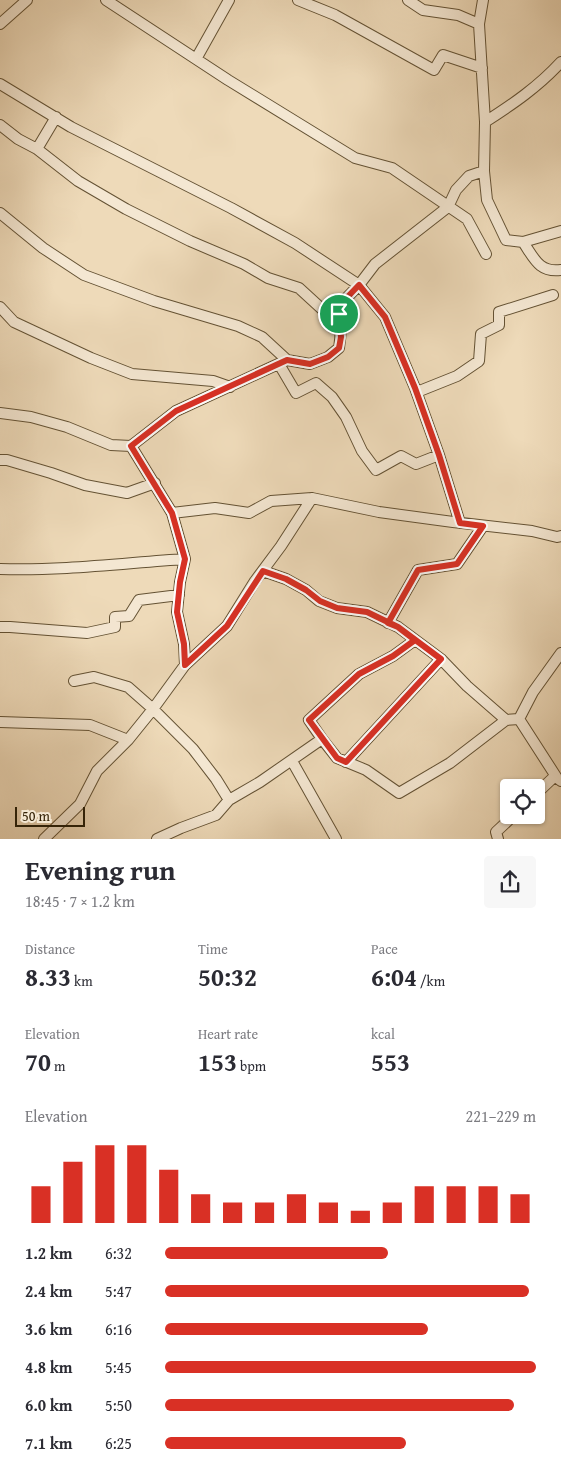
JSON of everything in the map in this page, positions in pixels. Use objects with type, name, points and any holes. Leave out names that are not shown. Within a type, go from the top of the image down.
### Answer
[{"type":"street","points":[[0,24],[27,0]]},
{"type":"street","points":[[106,0],[196,59],[355,158],[392,168],[467,219],[486,254]]},
{"type":"street","points":[[196,59],[229,0]]},
{"type":"street","points":[[298,0],[335,15],[434,70],[443,55],[482,68]]},
{"type":"street","points":[[408,0],[423,10],[458,15],[479,24]]},
{"type":"street","points":[[483,0],[479,24],[485,122],[484,171],[487,200],[506,240],[523,242],[561,231]]},
{"type":"street","points":[[485,122],[544,81],[561,62]]},
{"type":"street","points":[[0,84],[71,127],[231,208],[295,244],[359,285],[385,317],[417,392],[460,523]]},
{"type":"street","points":[[37,149],[56,118]]},
{"type":"street","points":[[0,125],[18,139],[37,149],[78,181],[126,209],[190,241],[244,264],[268,278],[299,288],[323,310],[339,314]]},
{"type":"street","points":[[0,412],[31,417],[68,427],[111,445],[131,446],[176,411],[283,362],[310,364],[328,357],[339,348],[341,337],[339,314],[336,309],[359,285],[375,264],[448,207],[456,190],[469,176],[484,171]]},
{"type":"street","points":[[0,213],[43,248],[84,275],[154,301],[238,326],[262,337],[283,362],[296,393],[316,383],[332,397],[346,417],[362,451],[376,470],[401,456],[416,464],[439,455]]},
{"type":"street","points":[[523,242],[538,264],[550,272],[561,270]]},
{"type":"street","points":[[417,392],[457,376],[479,361],[481,334],[499,325],[499,312],[553,294]]},
{"type":"street","points":[[0,307],[14,322],[91,358],[132,374],[213,381],[230,387]]},
{"type":"street","points":[[131,446],[172,513],[185,559],[180,582],[177,612],[184,644],[185,665]]},
{"type":"street","points":[[0,460],[7,460],[52,473],[85,485],[127,493],[155,483]]},
{"type":"street","points":[[172,513],[215,508],[248,513],[271,501],[312,498],[379,512],[532,531],[557,537],[561,536]]},
{"type":"street","points":[[44,839],[80,804],[96,771],[128,740],[154,710],[185,665],[227,626],[312,498]]},
{"type":"street","points":[[388,623],[418,570],[457,564],[483,526]]},
{"type":"street","points":[[0,570],[57,569],[185,559]]},
{"type":"street","points":[[263,571],[300,586],[320,601],[337,608],[367,612],[388,623],[441,659],[467,686],[506,720]]},
{"type":"street","points":[[0,628],[10,626],[87,632],[106,629],[116,627],[115,616],[129,616],[139,600],[179,595]]},
{"type":"street","points":[[415,640],[393,656],[359,674],[309,720],[337,758],[366,770],[399,793],[450,763],[506,720],[519,719]]},
{"type":"street","points":[[519,719],[533,692],[561,653]]},
{"type":"street","points":[[346,762],[441,659]]},
{"type":"street","points":[[74,680],[94,676],[128,687],[154,710],[193,750],[216,779],[229,800]]},
{"type":"street","points":[[519,719],[558,778],[545,787]]},
{"type":"street","points":[[0,722],[90,725],[128,740]]},
{"type":"street","points":[[157,839],[216,814],[229,800],[292,761],[322,739]]},
{"type":"street","points":[[292,761],[332,838]]},
{"type":"street","points":[[498,839],[496,832],[504,824]]},
{"type":"route","points":[[339,314],[336,309],[359,285],[385,317],[415,388],[439,455],[460,523],[483,526],[457,564],[418,570],[388,623],[398,627],[441,659],[346,762],[337,758],[309,720],[359,674],[393,656],[415,640],[398,627],[367,612],[337,608],[320,601],[306,590],[286,579],[263,571],[227,626],[185,665],[184,644],[177,612],[180,582],[185,559],[172,513],[131,446],[176,411],[287,360],[310,364],[328,357],[339,348],[341,337],[339,314]]}]
